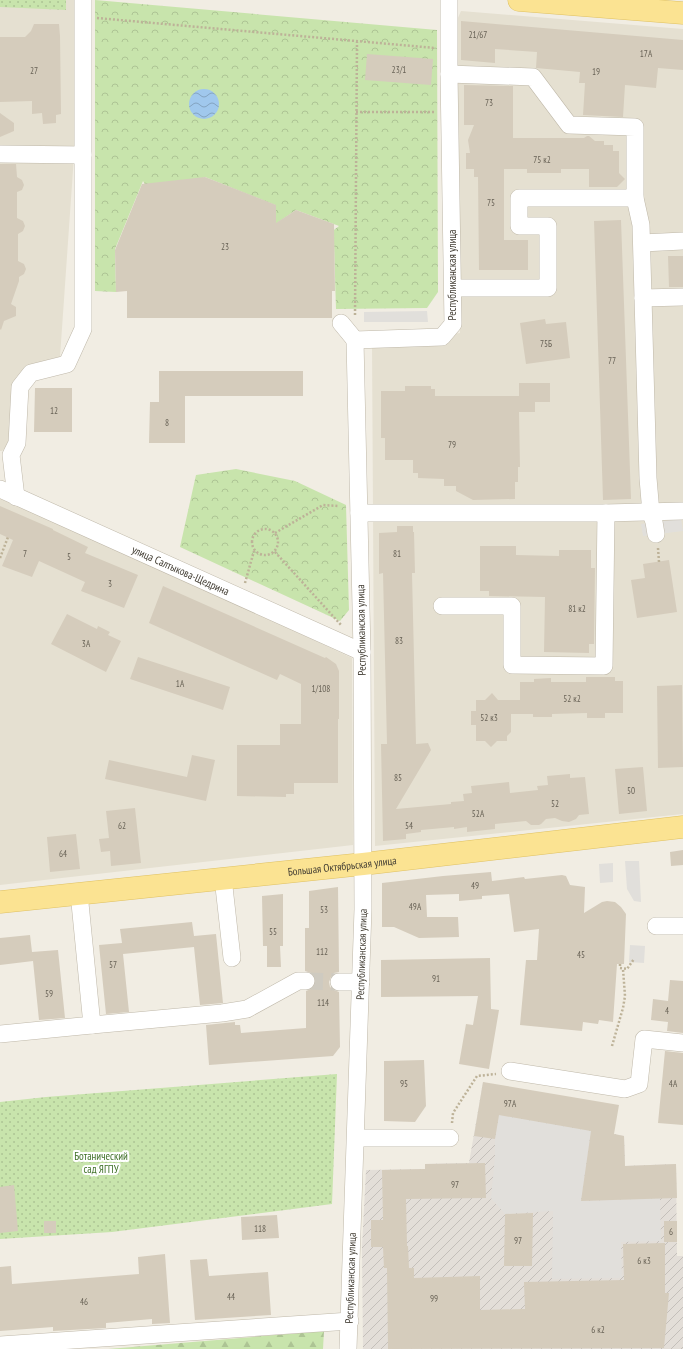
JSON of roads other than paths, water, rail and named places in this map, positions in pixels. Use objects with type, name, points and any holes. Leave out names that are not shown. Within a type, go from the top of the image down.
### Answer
[{"type":"main road","points":[[519,0],[683,13]]},
{"type":"main road","name":"Большая Октябрьская улица","points":[[0,902],[363,864],[683,827]]},
{"type":"street","points":[[16,497],[12,455],[17,443],[20,387],[31,373],[67,364],[83,329],[83,0]]},
{"type":"street","name":"Республиканская улица","points":[[348,1349],[361,982],[363,864],[362,652],[355,340],[442,337],[453,324],[449,0]]},
{"type":"street","points":[[449,74],[533,77],[569,125],[635,127],[635,198],[641,225],[642,243],[648,471],[651,512],[656,534]]},
{"type":"street","points":[[0,154],[83,155]]},
{"type":"street","points":[[453,288],[548,288],[548,226],[519,226],[519,198],[635,198]]},
{"type":"street","points":[[642,243],[683,241]]},
{"type":"street","points":[[643,298],[683,297]]},
{"type":"street","points":[[341,323],[355,340]]},
{"type":"street","name":"улица Салтыкова-Щедрина","points":[[0,489],[362,652]]},
{"type":"street","points":[[359,512],[683,512]]},
{"type":"street","points":[[442,606],[512,606],[512,665],[604,666],[606,513]]},
{"type":"street","points":[[224,878],[232,958]]},
{"type":"street","points":[[79,893],[92,1024]]},
{"type":"street","points":[[656,926],[683,926]]},
{"type":"street","points":[[0,1034],[92,1024],[222,1013],[248,1009],[298,982],[306,982]]},
{"type":"street","points":[[339,982],[361,982]]},
{"type":"street","points":[[510,1072],[625,1089],[639,1084],[644,1039],[683,1043]]},
{"type":"street","points":[[356,1138],[450,1138]]},
{"type":"street","points":[[0,1345],[350,1321]]},
{"type":"water","points":[[204,89],[215,93],[219,104],[215,115],[204,119],[193,115],[189,104],[193,93]]},
{"type":"tunnel","points":[[306,981],[339,982]]},
{"type":"park label","name":"Ботанический сад ЯГПУ","points":[[101,1162]]}]
